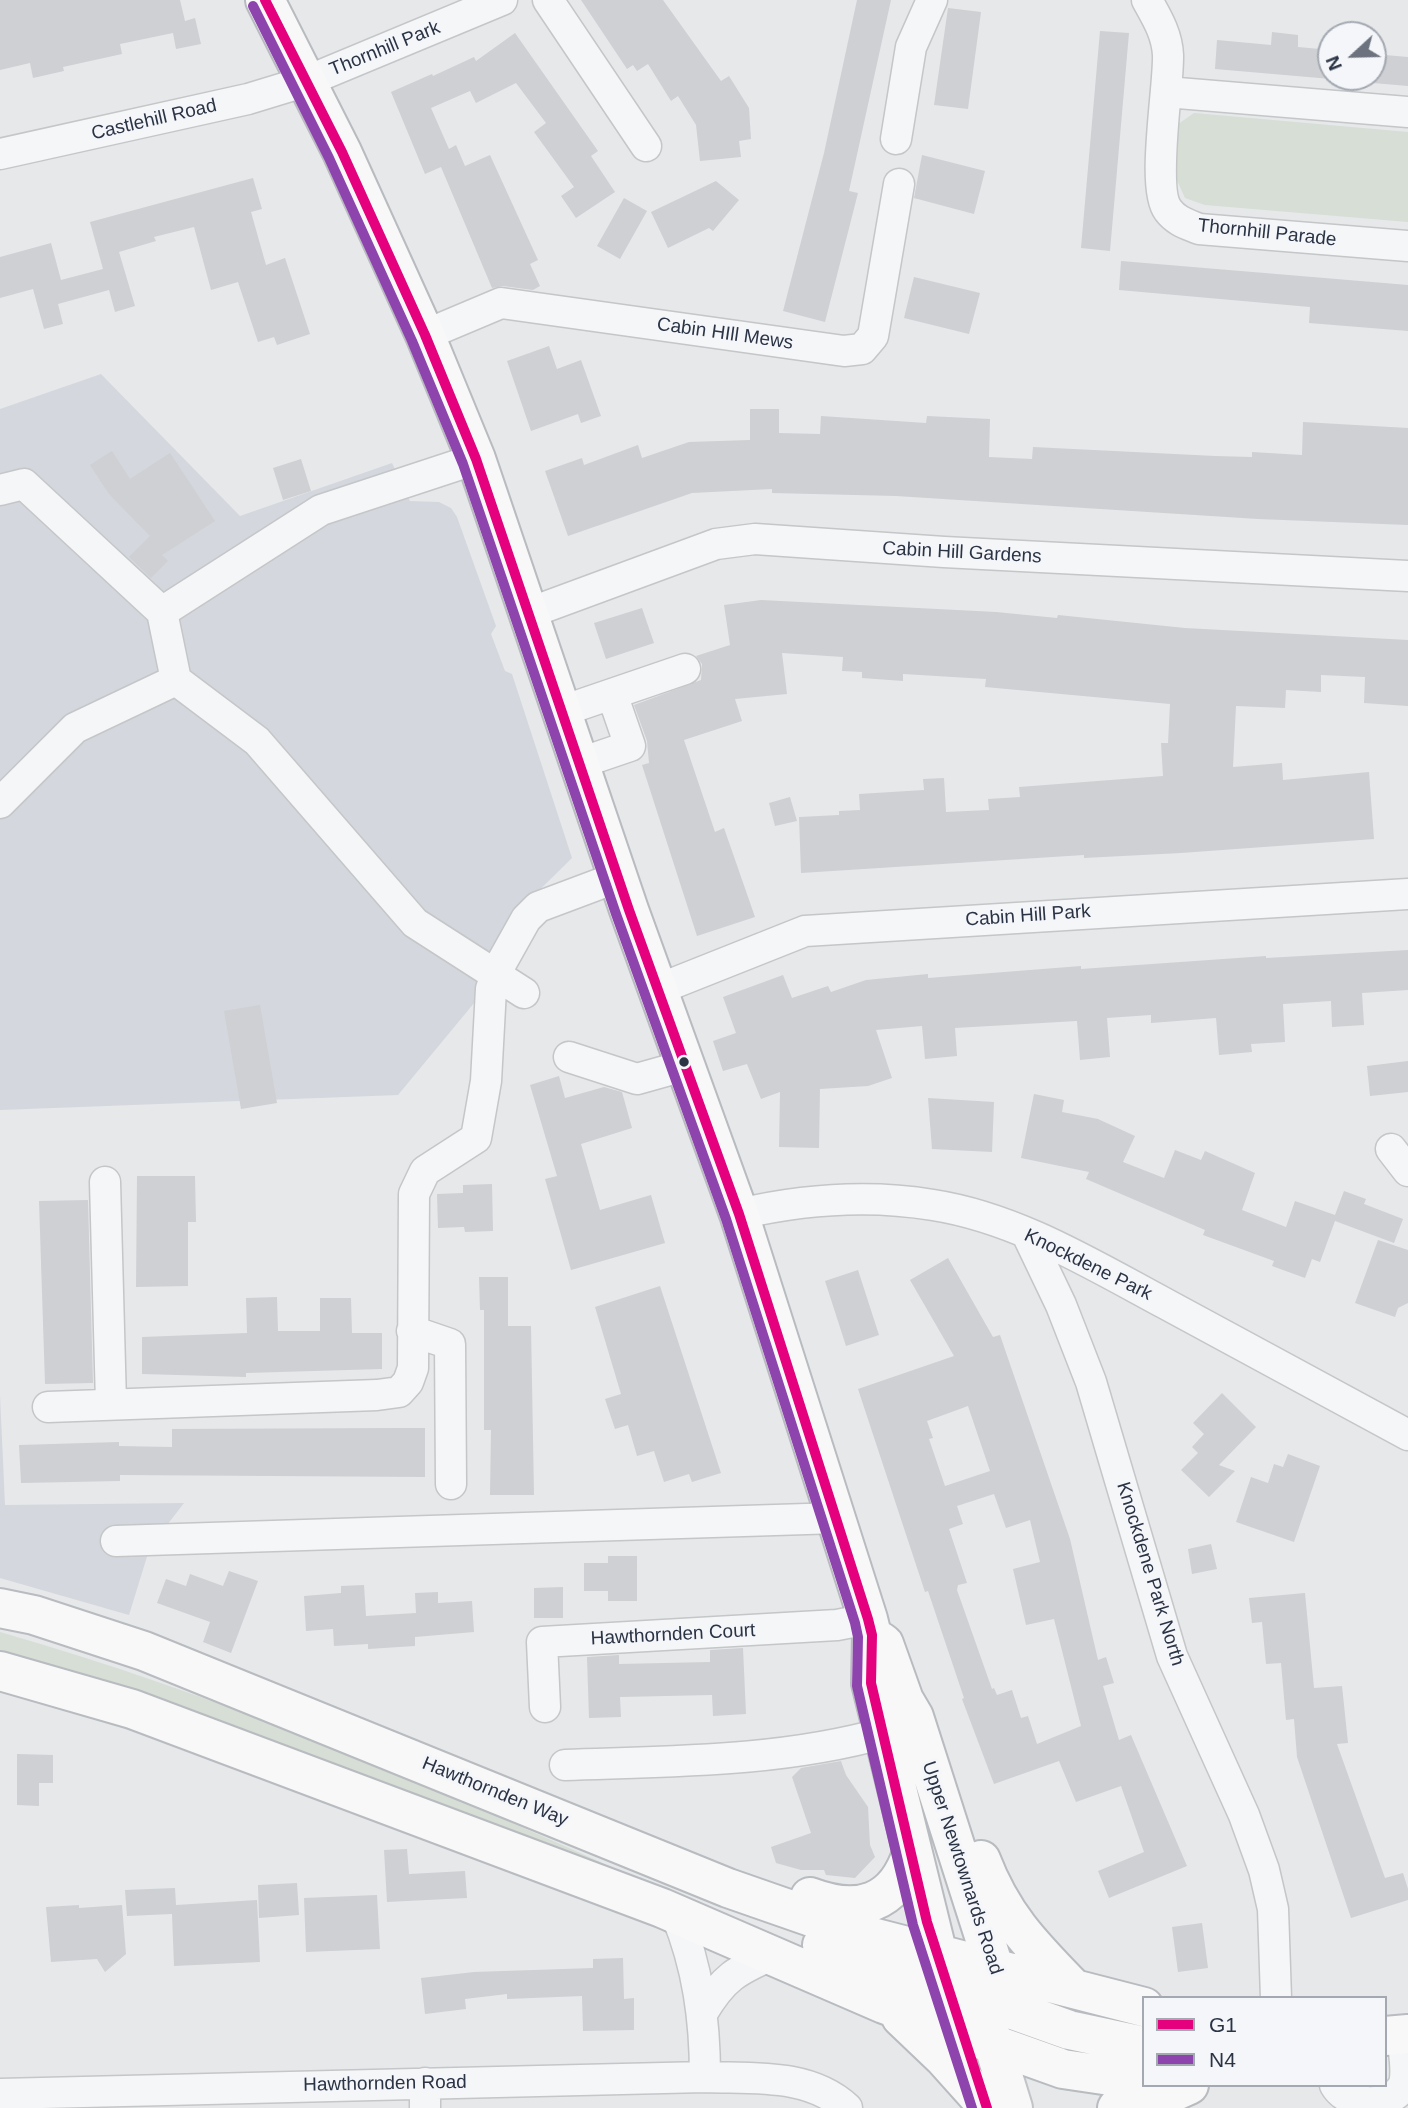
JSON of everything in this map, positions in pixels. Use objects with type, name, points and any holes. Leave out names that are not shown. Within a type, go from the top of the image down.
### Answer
[{"type":"main road","name":"Upper Newtownards Road","points":[[265,0],[307,81],[425,335],[475,459],[618,877],[739,1214],[875,1633],[914,1717],[980,2004],[996,2107]]},
{"type":"main road","name":"Hawthornden Way","points":[[0,1608],[34,1615],[144,1651],[537,1808],[728,1888],[860,1934],[980,2004]]},
{"type":"main road","name":"Upper Newtownards Road","points":[[875,1633],[871,1683],[912,1853],[980,2004],[1038,2108]]},
{"type":"main road","points":[[875,1633],[908,1662],[995,1896],[1041,1956],[1070,1985],[1142,2006]]},
{"type":"main road","points":[[0,1671],[132,1709],[676,1914],[884,2004],[920,2034],[996,2107]]},
{"type":"main road","points":[[537,1808],[576,1808],[830,1904],[847,1908],[878,1898],[893,1888],[904,1877],[912,1853]]},
{"type":"main road","points":[[728,1888],[796,1935],[890,1972],[980,2004],[1082,2033],[1142,2046]]},
{"type":"main road","points":[[884,2004],[980,2004],[1070,1985]]},
{"type":"main road","points":[[980,2004],[1063,2068],[1142,2081]]},
{"type":"main road","points":[[1117,2108],[1153,2101],[1184,2087]]},
{"type":"street","name":"Thornhill Park","points":[[307,81],[502,0]]},
{"type":"street","points":[[548,0],[646,146]]},
{"type":"street","points":[[896,139],[911,47],[932,0]]},
{"type":"street","name":"Thornhill Parade","points":[[1147,0],[1164,31],[1168,54],[1160,186],[1166,208],[1178,221],[1199,229],[1408,246]]},
{"type":"street","name":"Castlehill Road","points":[[0,154],[240,101],[307,81]]},
{"type":"street","points":[[1166,92],[1408,112]]},
{"type":"street","name":"Cabin HIll Mews","points":[[425,335],[501,303],[844,351],[862,349],[873,336],[899,184]]},
{"type":"street","points":[[162,612],[321,510],[475,459]]},
{"type":"street","points":[[0,490],[24,484],[162,612],[176,680],[257,741],[415,923],[524,993]]},
{"type":"street","name":"Cabin Hill Gardens","points":[[529,613],[716,544],[755,539],[944,552],[1408,576]]},
{"type":"street","points":[[562,711],[685,669]]},
{"type":"street","points":[[0,803],[75,728],[176,680]]},
{"type":"street","points":[[580,763],[630,746],[612,694]]},
{"type":"street","points":[[48,1407],[339,1398],[398,1392],[408,1382],[413,1368],[414,1194],[425,1171],[441,1158],[466,1146],[475,1138],[480,1127],[486,1081],[491,989],[496,975],[526,919],[538,907],[618,877]]},
{"type":"street","name":"Cabin Hill Park","points":[[659,989],[805,931],[1408,894]]},
{"type":"street","points":[[569,1057],[637,1079],[687,1065]]},
{"type":"street","points":[[105,1182],[111,1403]]},
{"type":"street","name":"Knockdene Park","points":[[739,1214],[812,1200],[852,1197],[934,1205],[977,1215],[1068,1252],[1408,1435]]},
{"type":"street","name":"Knockdene Park North","points":[[1027,1234],[1062,1305],[1091,1382],[1172,1656],[1244,1815],[1264,1870],[1273,1909],[1276,1996]]},
{"type":"street","points":[[412,1331],[450,1344],[451,1483]]},
{"type":"street","points":[[116,1541],[838,1518]]},
{"type":"street","name":"Hawthornden Court","points":[[545,1707],[542,1642],[836,1625],[875,1633]]},
{"type":"street","points":[[565,1765],[744,1758],[813,1749],[884,1733]]},
{"type":"street","points":[[676,1914],[687,1941],[703,2012],[705,2077]]},
{"type":"street","points":[[703,2012],[716,1990],[734,1972],[772,1955]]},
{"type":"street","points":[[1336,2087],[1346,2102],[1357,2107],[1387,2101],[1398,2093],[1406,2076],[1398,2035]]},
{"type":"street","name":"Hawthornden Road","points":[[0,2094],[93,2099],[425,2096],[705,2077],[811,2085],[829,2093],[847,2108]]},
{"type":"shaded area","points":[[1194,113],[1408,132],[1408,222],[1205,205],[1185,198],[1176,178],[1174,127]]},
{"type":"shaded area","points":[[101,374],[240,516],[392,463],[410,501],[439,502],[451,508],[457,517],[496,626],[491,634],[505,671],[512,674],[572,858],[516,913],[494,945],[484,991],[398,1095],[0,1110],[0,409]]},
{"type":"shaded area","points":[[0,1396],[5,1505],[184,1503],[150,1547],[129,1615],[0,1578]]},
{"type":"shaded area","points":[[0,1632],[161,1683],[320,1742],[631,1876],[126,1687],[0,1650]]},
{"type":"building","points":[[0,0],[180,0],[185,21],[195,18],[201,44],[176,49],[173,33],[120,44],[122,54],[63,67],[64,71],[33,78],[30,63],[0,70]]},
{"type":"building","points":[[581,0],[663,0],[721,81],[729,76],[749,108],[751,139],[739,141],[741,157],[700,161],[696,125],[678,96],[671,101],[648,64],[637,71],[633,65],[627,69]]},
{"type":"building","points":[[857,0],[891,0],[849,191],[858,193],[825,322],[783,311],[824,153]]},
{"type":"building","points":[[948,8],[981,12],[968,109],[934,105]]},
{"type":"building","points":[[1100,31],[1129,33],[1110,251],[1081,248]]},
{"type":"building","points":[[1272,32],[1298,35],[1298,47],[1317,49],[1317,78],[1215,69],[1217,40],[1271,45]]},
{"type":"building","points":[[515,33],[598,151],[591,156],[615,192],[576,218],[561,196],[574,187],[534,132],[546,123],[516,83],[476,103],[470,91],[431,108],[449,149],[456,145],[465,166],[490,155],[538,260],[530,264],[540,286],[533,290],[503,286],[492,288],[441,167],[425,174],[391,92],[474,57],[476,61]]},
{"type":"building","points":[[1387,55],[1408,57],[1408,86],[1387,84]]},
{"type":"building","points":[[922,155],[985,171],[974,214],[914,198]]},
{"type":"building","points":[[253,178],[262,209],[251,212],[266,265],[285,258],[310,334],[277,345],[274,337],[258,342],[238,282],[211,290],[194,227],[154,237],[156,241],[119,252],[135,306],[115,312],[109,290],[58,304],[63,324],[44,329],[33,289],[0,298],[0,257],[51,243],[61,280],[103,269],[90,222]]},
{"type":"building","points":[[716,181],[739,200],[713,231],[709,228],[668,248],[651,212]]},
{"type":"building","points":[[624,198],[647,211],[620,259],[597,246]]},
{"type":"building","points":[[1121,261],[1408,285],[1408,331],[1309,323],[1310,307],[1119,290]]},
{"type":"building","points":[[914,277],[980,293],[969,334],[904,318]]},
{"type":"building","points":[[549,346],[557,369],[581,360],[601,416],[581,423],[578,414],[531,431],[507,361]]},
{"type":"building","points":[[750,409],[779,409],[779,433],[820,434],[821,416],[926,423],[927,416],[990,419],[989,457],[1032,459],[1033,447],[1215,456],[1252,457],[1252,452],[1302,455],[1303,422],[1408,428],[1408,525],[1258,519],[896,496],[772,493],[772,489],[692,493],[568,536],[545,471],[582,458],[584,465],[638,445],[642,458],[689,442],[750,440]]},
{"type":"building","points":[[112,451],[130,479],[170,453],[215,521],[162,555],[168,561],[151,578],[129,557],[150,536],[109,494],[90,465]]},
{"type":"building","points":[[301,459],[311,491],[283,500],[273,468]]},
{"type":"building","points":[[761,600],[996,612],[1057,618],[1058,615],[1185,628],[1408,640],[1408,706],[1364,703],[1365,677],[1321,675],[1321,692],[1286,690],[1285,708],[1236,706],[1233,767],[1282,763],[1283,780],[1369,772],[1374,839],[1181,853],[1084,858],[1084,855],[801,873],[799,817],[839,815],[839,811],[860,810],[859,794],[924,790],[923,779],[944,778],[946,812],[989,810],[988,799],[1020,797],[1019,787],[1163,776],[1161,743],[1168,743],[1170,704],[985,687],[986,679],[903,674],[903,681],[862,678],[862,672],[842,671],[843,657],[782,653],[787,694],[735,699],[742,721],[684,740],[715,832],[724,828],[755,917],[697,936],[642,765],[649,763],[647,741],[634,705],[701,680],[702,664],[696,656],[730,645],[724,605]]},
{"type":"building","points":[[642,608],[654,643],[606,659],[594,623]]},
{"type":"building","points":[[790,797],[797,821],[775,826],[769,803]]},
{"type":"building","points":[[1408,950],[1408,990],[1362,993],[1364,1025],[1332,1027],[1331,1001],[1283,1004],[1285,1042],[1251,1044],[1252,1052],[1219,1055],[1216,1018],[1151,1023],[1151,1015],[1107,1018],[1110,1057],[1080,1060],[1077,1021],[955,1028],[957,1056],[925,1059],[922,1026],[876,1030],[892,1078],[868,1086],[820,1089],[819,1148],[779,1147],[780,1092],[761,1099],[747,1064],[723,1071],[713,1041],[736,1033],[723,997],[783,975],[792,998],[828,986],[831,992],[866,980],[928,974],[928,978],[1081,966],[1081,969],[1266,956]]},
{"type":"building","points":[[260,1005],[277,1103],[241,1109],[224,1011]]},
{"type":"building","points":[[1408,1061],[1408,1092],[1370,1096],[1367,1066]]},
{"type":"building","points":[[559,1076],[565,1098],[604,1087],[622,1092],[632,1128],[581,1144],[600,1210],[651,1195],[665,1243],[571,1270],[545,1179],[557,1176],[530,1085]]},
{"type":"building","points":[[1034,1094],[1064,1100],[1062,1112],[1098,1119],[1135,1136],[1123,1162],[1164,1178],[1175,1150],[1201,1160],[1205,1151],[1255,1173],[1242,1210],[1286,1227],[1295,1201],[1335,1215],[1344,1191],[1366,1199],[1364,1204],[1403,1219],[1394,1243],[1335,1221],[1320,1262],[1312,1259],[1305,1278],[1272,1266],[1274,1261],[1203,1235],[1205,1230],[1086,1179],[1089,1172],[1021,1158]]},
{"type":"building","points":[[928,1098],[994,1102],[992,1152],[932,1149]]},
{"type":"building","points":[[137,1176],[195,1176],[196,1222],[188,1222],[188,1286],[136,1287]]},
{"type":"building","points":[[492,1184],[493,1231],[465,1232],[464,1227],[438,1228],[437,1194],[463,1193],[463,1185]]},
{"type":"building","points":[[88,1200],[93,1383],[45,1384],[39,1201]]},
{"type":"building","points":[[1378,1240],[1408,1250],[1408,1303],[1398,1308],[1395,1317],[1355,1303]]},
{"type":"building","points":[[948,1258],[993,1337],[1000,1335],[1070,1539],[1098,1660],[1106,1657],[1114,1683],[1103,1686],[1119,1740],[1131,1735],[1187,1866],[1109,1898],[1098,1871],[1144,1852],[1121,1786],[1076,1802],[1059,1761],[994,1784],[962,1699],[964,1698],[928,1591],[925,1592],[858,1389],[954,1356],[910,1280]],"holes":[[[968,1406],[990,1471],[945,1486],[929,1439],[933,1438],[927,1421]],[[994,1494],[1006,1528],[1030,1520],[1040,1562],[1013,1569],[1026,1625],[1054,1619],[1081,1726],[1037,1744],[1028,1716],[1021,1718],[1012,1690],[997,1695],[994,1688],[992,1689],[957,1590],[958,1585],[967,1583],[949,1529],[963,1524],[957,1506]]]},
{"type":"building","points":[[858,1270],[879,1335],[846,1346],[825,1281]]},
{"type":"building","points":[[479,1277],[508,1277],[508,1326],[531,1326],[534,1495],[490,1495],[491,1430],[484,1430],[484,1310],[480,1310]]},
{"type":"building","points":[[660,1286],[721,1473],[692,1482],[689,1474],[664,1482],[654,1451],[637,1456],[628,1425],[615,1429],[605,1399],[621,1394],[595,1307]]},
{"type":"building","points":[[277,1297],[278,1331],[320,1331],[320,1298],[351,1298],[352,1333],[382,1333],[382,1369],[246,1373],[246,1377],[142,1374],[142,1337],[247,1333],[246,1298]]},
{"type":"building","points":[[1222,1393],[1256,1427],[1219,1465],[1235,1471],[1209,1497],[1181,1470],[1198,1453],[1192,1447],[1204,1434],[1193,1423]]},
{"type":"building","points":[[425,1428],[425,1477],[120,1475],[120,1481],[21,1483],[19,1445],[119,1442],[119,1446],[172,1447],[172,1429]]},
{"type":"building","points":[[1288,1454],[1320,1466],[1294,1542],[1236,1522],[1251,1477],[1268,1483],[1274,1464],[1283,1467]]},
{"type":"building","points":[[1211,1544],[1217,1569],[1192,1574],[1188,1549]]},
{"type":"building","points":[[608,1556],[637,1556],[637,1601],[608,1601],[608,1591],[584,1591],[584,1563],[608,1563]]},
{"type":"building","points":[[229,1571],[258,1581],[231,1653],[203,1642],[210,1622],[157,1603],[166,1579],[186,1586],[190,1574],[223,1586]]},
{"type":"building","points":[[364,1585],[366,1616],[416,1613],[415,1593],[438,1592],[438,1603],[472,1601],[474,1632],[415,1637],[415,1646],[368,1649],[368,1644],[334,1646],[333,1629],[306,1631],[304,1596],[341,1593],[341,1586]]},
{"type":"building","points":[[563,1587],[563,1618],[534,1618],[534,1588]]},
{"type":"building","points":[[1305,1593],[1314,1688],[1342,1686],[1348,1743],[1337,1744],[1385,1878],[1403,1873],[1408,1889],[1408,1900],[1351,1918],[1297,1757],[1294,1719],[1286,1720],[1281,1663],[1266,1664],[1262,1622],[1252,1623],[1249,1598]]},
{"type":"building","points":[[743,1648],[746,1714],[713,1716],[712,1695],[620,1697],[621,1717],[589,1718],[587,1657],[619,1655],[619,1664],[710,1662],[710,1650]]},
{"type":"building","points":[[17,1754],[53,1755],[53,1783],[39,1783],[39,1806],[17,1805]]},
{"type":"building","points":[[841,1761],[846,1775],[868,1807],[870,1845],[875,1857],[855,1878],[826,1875],[824,1870],[801,1870],[776,1863],[771,1847],[811,1833],[792,1777],[801,1768]]},
{"type":"building","points":[[407,1849],[409,1874],[465,1871],[467,1898],[387,1902],[384,1850]]},
{"type":"building","points":[[297,1883],[299,1915],[259,1918],[258,1885]]},
{"type":"building","points":[[175,1888],[176,1905],[257,1900],[260,1962],[174,1966],[172,1914],[127,1916],[125,1890]]},
{"type":"building","points":[[377,1895],[380,1949],[306,1952],[304,1898]]},
{"type":"building","points":[[79,1905],[79,1908],[122,1905],[126,1954],[105,1972],[97,1959],[51,1962],[46,1907]]},
{"type":"building","points":[[1202,1923],[1208,1968],[1178,1972],[1172,1927]]},
{"type":"building","points":[[623,1958],[624,1999],[634,1998],[634,2030],[583,2031],[582,1996],[507,1999],[507,1994],[465,1999],[466,2009],[425,2014],[421,1978],[474,1972],[593,1968],[593,1959]]},
{"type":"transit line","name":"G1","points":[[265,0],[342,152],[425,335],[476,459],[629,910],[739,1214],[868,1619],[872,1635],[871,1683],[927,1922],[987,2108]]},
{"type":"transit line","name":"N4","points":[[253,6],[329,158],[412,341],[463,464],[616,914],[726,1219],[855,1623],[858,1637],[857,1686],[913,1925],[972,2108]]}]
